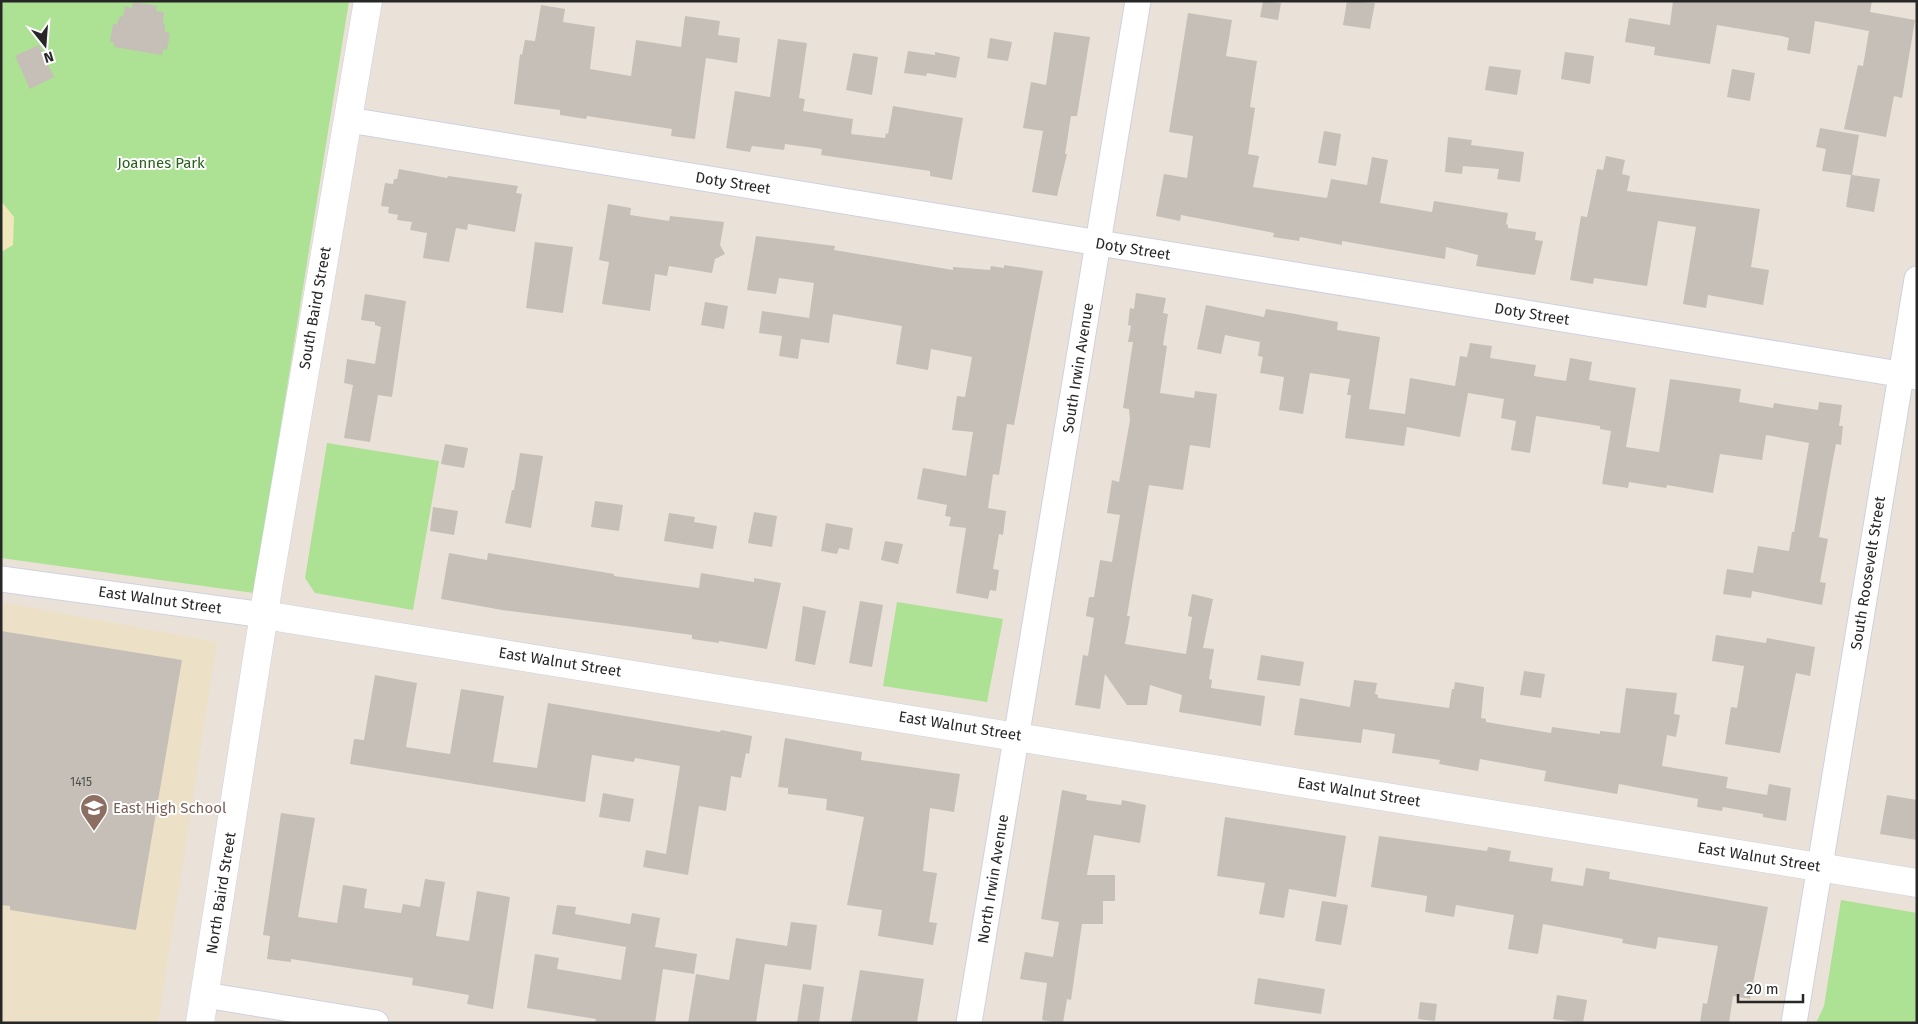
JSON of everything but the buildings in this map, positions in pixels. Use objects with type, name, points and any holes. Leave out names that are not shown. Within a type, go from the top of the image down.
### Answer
[{"type":"street","name":"South Baird Street","points":[[264,614],[368,1]]},
{"type":"street","name":"South Irwin Avenue","points":[[1017,736],[1138,1]]},
{"type":"street","name":"Doty Street","points":[[348,120],[1909,376]]},
{"type":"street","name":"South Roosevelt Street","points":[[1794,1023],[1819,867],[1909,376],[1917,279]]},
{"type":"street","name":"East Walnut Street","points":[[1,579],[264,614],[1917,883]]},
{"type":"street","name":"North Baird Street","points":[[200,1023],[264,614]]},
{"type":"street","name":"North Irwin Avenue","points":[[970,1023],[1017,736]]},
{"type":"street","points":[[205,995],[376,1023]]},
{"type":"shaded area","name":"East High School","points":[[1,602],[217,642],[158,1023],[1,1023]]},
{"type":"green space","name":"Joannes Park","points":[[1,1],[349,1],[254,593],[1,558]]},
{"type":"green space","points":[[327,443],[439,461],[413,610],[315,593],[305,578]]},
{"type":"green space","points":[[897,602],[1003,619],[987,702],[883,686]]},
{"type":"green space","points":[[1841,900],[1917,913],[1917,1023],[1816,1023],[1824,1006]]},
{"type":"sand","points":[[1,201],[14,217],[13,245],[1,252]]},
{"type":"place","name":"East High School","points":[[94,832]]}]
